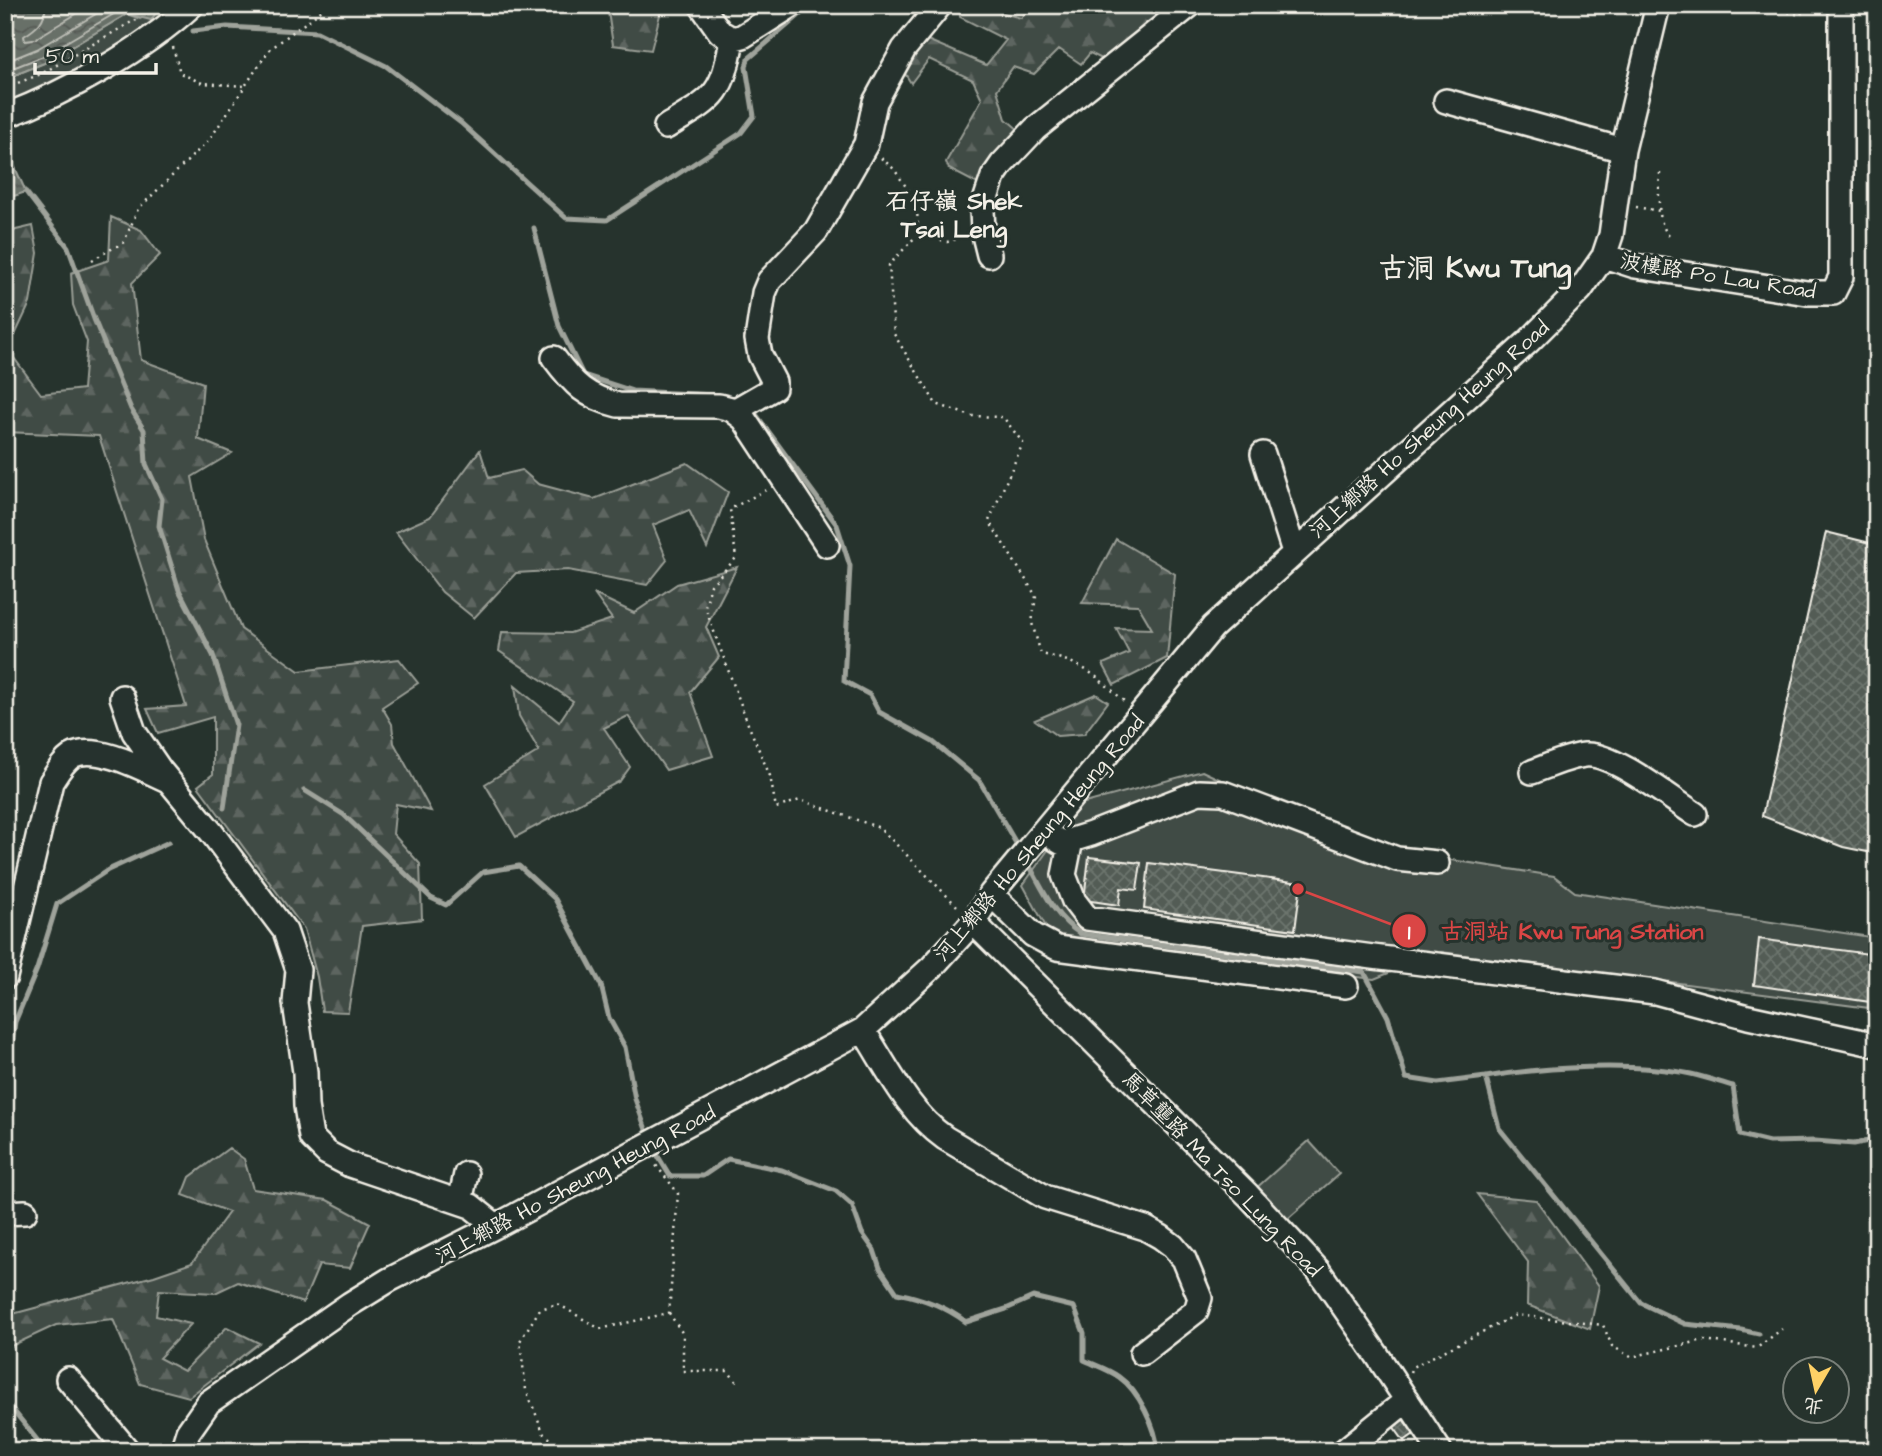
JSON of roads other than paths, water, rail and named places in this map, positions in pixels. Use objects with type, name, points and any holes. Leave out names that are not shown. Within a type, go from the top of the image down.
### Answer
[{"type":"street","points":[[5,116],[46,98],[147,42],[192,5]]},
{"type":"street","points":[[701,5],[720,32],[732,39],[743,36],[792,5]]},
{"type":"street","points":[[734,411],[774,388],[774,382],[757,347],[764,293],[769,281],[816,231],[866,144],[875,102],[909,41],[940,5]]},
{"type":"street","points":[[989,255],[983,231],[982,210],[993,177],[1002,164],[1035,129],[1190,5]]},
{"type":"street","name":"河上鄉路 Ho Sheung Heung Road","points":[[182,1451],[188,1432],[209,1402],[350,1304],[389,1280],[643,1149],[863,1030],[932,967],[973,922],[991,894],[1213,627],[1528,342],[1581,289],[1604,256],[1611,235],[1623,150],[1658,5]]},
{"type":"street","name":"波樓路 Po Lau Road","points":[[1604,256],[1635,267],[1807,293],[1833,292],[1841,277],[1850,54],[1841,5]]},
{"type":"street","points":[[666,127],[705,104],[716,92],[726,72],[732,39]]},
{"type":"street","points":[[1446,101],[1623,150]]},
{"type":"street","points":[[554,358],[573,383],[587,394],[603,401],[618,405],[719,406],[734,411],[744,419],[827,545]]},
{"type":"street","points":[[1263,454],[1294,552]]},
{"type":"street","points":[[122,697],[134,732],[285,931],[298,970],[295,1003],[312,1137],[327,1153],[349,1165],[471,1206],[496,1226]]},
{"type":"street","points":[[5,977],[51,782],[61,766],[74,755],[95,753],[127,761],[170,781]]},
{"type":"street","points":[[1532,772],[1584,755],[1600,755],[1695,814]]},
{"type":"street","points":[[1044,831],[1062,843],[1199,792],[1223,793],[1397,859],[1437,863]]},
{"type":"street","points":[[1071,840],[1064,875],[1073,901],[1087,918],[1655,992],[1748,1017],[1877,1045]]},
{"type":"street","points":[[991,894],[1033,935],[1057,948],[1346,986]]},
{"type":"street","name":"馬草壟路 Ma Tso Lung Road","points":[[973,922],[1248,1195],[1318,1270],[1440,1451]]},
{"type":"street","points":[[863,1030],[916,1111],[945,1138],[1045,1197],[1145,1228],[1173,1246],[1184,1259],[1200,1298],[1199,1306],[1142,1353]]},
{"type":"street","points":[[460,1202],[466,1174]]},
{"type":"street","points":[[68,1379],[128,1451]]},
{"type":"street","points":[[1344,1451],[1404,1396]]},
{"type":"water","points":[[24,5],[157,5],[158,10],[151,20],[127,14],[44,63],[5,79],[5,15]]},
{"type":"water","points":[[13,163],[26,192],[5,199],[5,166]]},
{"type":"waterway","points":[[193,31],[227,27],[317,32],[386,66],[461,123],[566,218],[607,220],[741,133],[754,116],[746,67],[748,59],[811,5]]},
{"type":"waterway","points":[[26,192],[68,247],[131,409],[144,430],[146,464],[162,499],[159,526],[179,590],[213,655],[236,725],[224,808]]},
{"type":"waterway","points":[[534,228],[559,326],[583,375],[632,391],[715,395]]},
{"type":"waterway","points":[[752,409],[837,525],[850,566],[844,681],[870,695],[879,712],[933,742],[979,780],[1020,850]]},
{"type":"waterway","points":[[304,790],[344,815],[431,898],[446,905],[483,872],[519,866],[555,899],[601,985],[609,1018],[625,1047],[635,1099],[649,1138]]},
{"type":"waterway","points":[[5,1107],[10,1093],[10,1059],[15,1022],[37,969],[57,904],[108,870],[169,842]]},
{"type":"waterway","points":[[1027,861],[1056,911],[1081,934],[1364,972],[1388,1017],[1406,1078],[1438,1083],[1486,1077],[1499,1128],[1641,1303],[1685,1324],[1759,1334]]},
{"type":"waterway","points":[[1486,1077],[1588,1067],[1668,1070],[1733,1086],[1740,1135],[1769,1142],[1854,1144],[1877,1139]]},
{"type":"waterway","points":[[653,1148],[670,1176],[703,1176],[728,1159],[782,1170],[836,1191],[852,1205],[862,1233],[897,1293],[933,1303],[966,1322],[1033,1297],[1074,1307],[1084,1333],[1084,1360],[1115,1374],[1133,1391],[1150,1421],[1158,1451]]},
{"type":"waterway","points":[[5,1400],[46,1451]]},
{"type":"place","name":"古洞站 Kwu Tung Station","points":[[1298,889]]},
{"type":"district","name":"石仔嶺 Shek Tsai Leng","points":[[954,215]]},
{"type":"district","name":"古洞 Kwu Tung","points":[[1475,267]]}]
